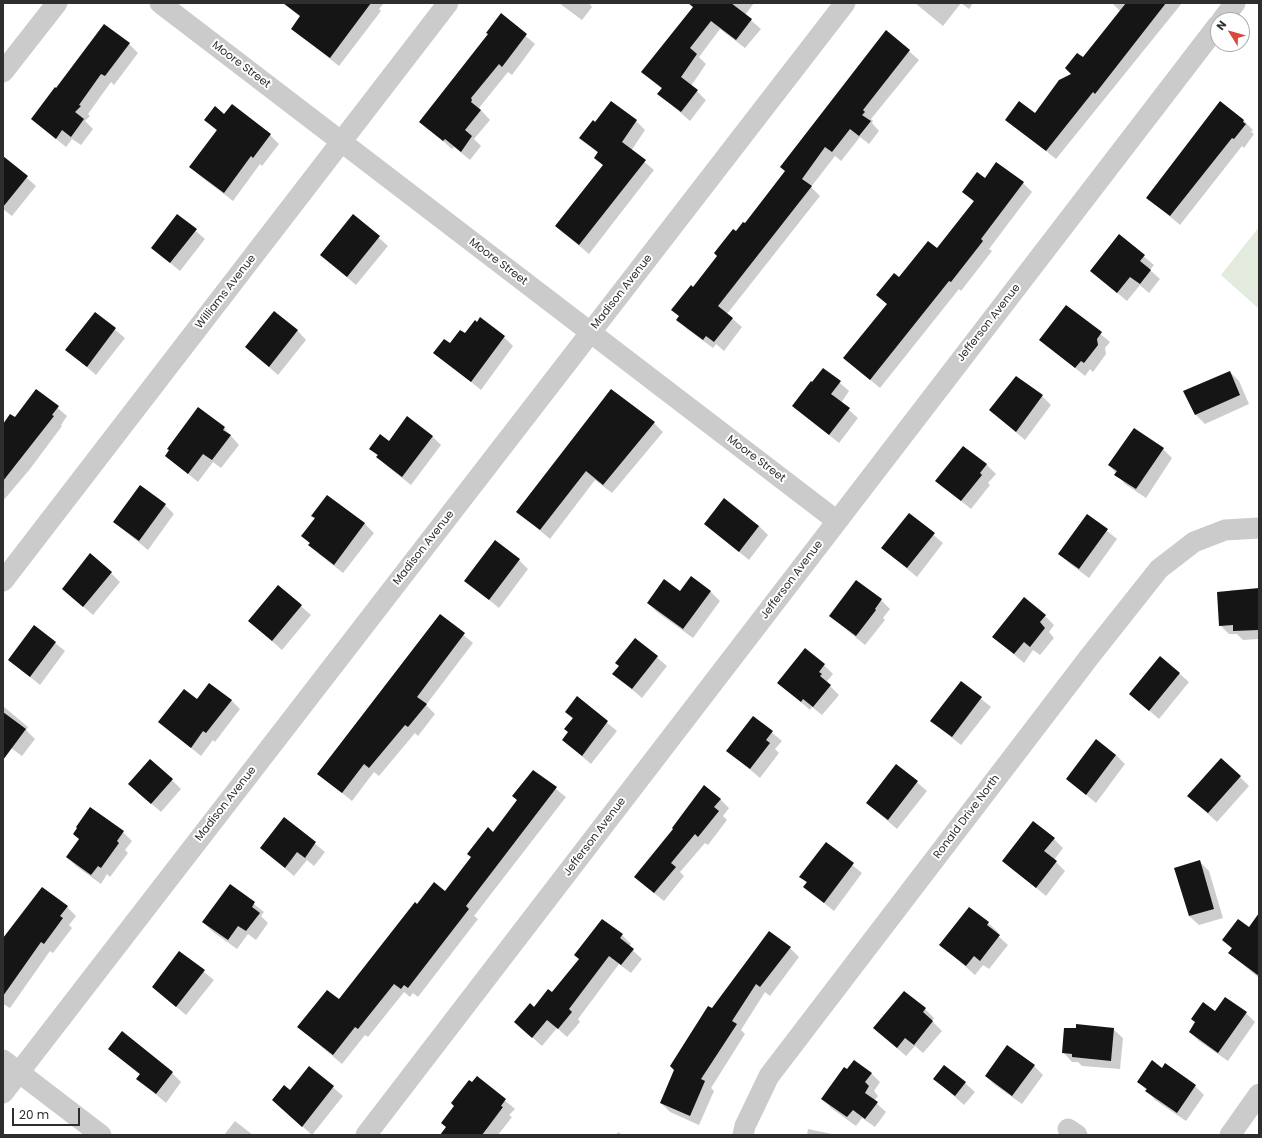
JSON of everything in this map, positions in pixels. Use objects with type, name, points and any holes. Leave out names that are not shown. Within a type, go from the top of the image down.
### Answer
[{"type":"street","points":[[3,72],[57,3]]},
{"type":"street","name":"Moore Street","points":[[160,3],[837,521]]},
{"type":"street","name":"Williams Avenue","points":[[3,581],[448,3]]},
{"type":"street","name":"Madison Avenue","points":[[3,1093],[11,1066],[590,333],[845,3]]},
{"type":"street","points":[[1228,12],[1235,3]]},
{"type":"street","name":"Jefferson Avenue","points":[[366,1135],[1210,35]]},
{"type":"street","name":"Ronald Drive North","points":[[743,1135],[745,1126],[769,1076],[1094,650],[1159,569],[1194,542],[1225,530],[1259,528]]},
{"type":"street","points":[[11,1066],[101,1135]]},
{"type":"street","points":[[1230,1135],[1259,1094]]},
{"type":"shaded area","points":[[1259,227],[1259,309],[1221,275]]},
{"type":"building","points":[[283,3],[371,3],[330,58],[291,29],[300,16]]},
{"type":"building","points":[[688,3],[731,3],[752,19],[736,40],[711,21],[690,48],[697,54],[681,77],[698,90],[681,112],[657,94],[662,88],[641,72],[693,7]]},
{"type":"building","points":[[1126,3],[1166,3],[1095,94],[1093,92],[1046,151],[1005,120],[1019,101],[1035,113],[1059,80],[1071,74],[1065,68],[1077,53],[1083,57]]},
{"type":"building","points":[[501,13],[527,34],[502,67],[499,64],[471,98],[471,102],[481,110],[465,130],[472,136],[461,152],[445,139],[443,141],[419,122],[488,34],[486,33]]},
{"type":"building","points":[[104,24],[130,43],[105,76],[101,74],[79,105],[81,106],[75,112],[84,119],[71,137],[62,130],[56,139],[31,119]]},
{"type":"building","points":[[886,30],[910,50],[863,110],[865,112],[862,115],[871,121],[859,136],[850,129],[832,152],[825,147],[802,179],[812,186],[718,306],[733,318],[714,342],[706,336],[703,340],[676,320],[679,316],[671,310],[691,285],[693,287],[717,256],[714,253],[733,229],[736,231],[743,222],[745,223],[785,171],[780,167]]},
{"type":"building","points":[[611,101],[637,120],[622,142],[646,160],[579,245],[555,226],[603,165],[594,158],[598,152],[579,138],[593,120],[595,122]]},
{"type":"building","points":[[1220,101],[1244,120],[1243,122],[1246,124],[1234,139],[1232,138],[1170,216],[1146,198]]},
{"type":"building","points":[[232,104],[271,134],[253,158],[251,156],[224,193],[189,167],[217,130],[204,120],[215,106],[224,114]]},
{"type":"building","points":[[3,156],[28,176],[3,207]]},
{"type":"building","points":[[996,162],[1024,182],[981,239],[983,241],[870,380],[843,358],[887,304],[876,295],[894,273],[899,277],[928,241],[937,248],[974,201],[962,192],[977,172],[985,178]]},
{"type":"building","points":[[177,214],[197,229],[170,263],[151,248]]},
{"type":"building","points":[[353,214],[380,236],[347,277],[320,255]]},
{"type":"building","points":[[1119,234],[1145,255],[1140,261],[1151,270],[1140,284],[1130,277],[1117,293],[1090,271]]},
{"type":"building","points":[[1066,305],[1102,332],[1097,339],[1098,345],[1084,363],[1081,361],[1075,368],[1039,340]]},
{"type":"building","points":[[274,311],[298,330],[269,367],[245,347]]},
{"type":"building","points":[[95,312],[116,328],[87,367],[65,350]]},
{"type":"building","points":[[480,317],[505,336],[471,382],[433,353],[444,339],[450,343],[460,330],[465,333],[475,320],[477,322]]},
{"type":"building","points":[[823,368],[841,381],[831,394],[850,408],[829,435],[792,406]]},
{"type":"building","points":[[1230,371],[1240,395],[1195,415],[1183,391]]},
{"type":"building","points":[[1016,376],[1043,395],[1016,432],[989,410]]},
{"type":"building","points":[[36,389],[59,406],[52,415],[54,416],[3,481],[3,424],[10,414],[15,417]]},
{"type":"building","points":[[611,389],[655,422],[603,485],[586,471],[540,530],[516,512]]},
{"type":"building","points":[[198,407],[225,427],[223,430],[231,435],[212,460],[203,454],[188,474],[165,456],[169,450],[167,449]]},
{"type":"building","points":[[407,416],[433,436],[402,477],[376,457],[378,455],[369,449],[380,434],[389,441]]},
{"type":"building","points":[[1134,428],[1164,448],[1136,489],[1114,475],[1117,471],[1108,465]]},
{"type":"building","points":[[963,446],[987,464],[980,473],[982,475],[961,501],[935,481]]},
{"type":"building","points":[[140,485],[166,504],[139,541],[113,522]]},
{"type":"building","points":[[327,495],[365,523],[334,565],[308,545],[310,543],[301,536],[315,518],[311,516]]},
{"type":"building","points":[[724,498],[759,526],[739,552],[704,524]]},
{"type":"building","points":[[909,513],[935,533],[907,568],[881,548]]},
{"type":"building","points":[[1087,514],[1108,529],[1079,569],[1058,554]]},
{"type":"building","points":[[495,540],[520,559],[489,600],[464,581]]},
{"type":"building","points":[[90,553],[112,572],[83,607],[62,589]]},
{"type":"building","points":[[691,576],[711,591],[683,629],[647,603],[664,579],[680,591]]},
{"type":"building","points":[[856,580],[882,599],[875,609],[876,610],[856,636],[829,616]]},
{"type":"building","points":[[278,585],[302,605],[272,641],[248,621]]},
{"type":"building","points":[[1259,588],[1259,630],[1233,631],[1233,625],[1219,626],[1217,592]]},
{"type":"building","points":[[1024,597],[1046,615],[1040,622],[1045,628],[1030,647],[1024,642],[1014,654],[992,637]]},
{"type":"building","points":[[440,614],[465,633],[417,697],[427,704],[408,727],[405,725],[369,768],[364,764],[342,793],[317,774]]},
{"type":"building","points":[[34,625],[56,642],[30,677],[8,660]]},
{"type":"building","points":[[635,638],[658,656],[632,689],[612,674],[619,666],[615,663]]},
{"type":"building","points":[[805,648],[825,664],[819,672],[822,674],[820,676],[831,685],[813,707],[803,699],[801,702],[777,683]]},
{"type":"building","points":[[1160,656],[1180,673],[1149,711],[1129,694]]},
{"type":"building","points":[[961,681],[982,697],[952,737],[930,721]]},
{"type":"building","points":[[209,683],[232,700],[206,733],[203,731],[191,748],[158,722],[184,689],[197,699]]},
{"type":"building","points":[[577,696],[608,721],[582,756],[562,740],[568,732],[564,729],[573,718],[565,712]]},
{"type":"building","points":[[3,712],[26,729],[3,760]]},
{"type":"building","points":[[753,716],[773,731],[766,740],[770,743],[750,769],[726,751]]},
{"type":"building","points":[[1096,739],[1116,755],[1086,795],[1066,779]]},
{"type":"building","points":[[1221,758],[1241,776],[1208,813],[1187,796]]},
{"type":"building","points":[[150,759],[173,779],[151,804],[128,784]]},
{"type":"building","points":[[896,764],[918,781],[888,820],[866,803]]},
{"type":"building","points":[[533,770],[557,787],[466,906],[469,909],[408,988],[404,985],[401,989],[394,984],[358,1029],[355,1027],[333,1055],[297,1027],[327,990],[339,999],[415,902],[417,904],[434,882],[445,891],[471,857],[467,854],[488,827],[493,832],[517,800],[512,796]]},
{"type":"building","points":[[704,785],[721,799],[714,807],[719,811],[698,837],[695,834],[671,863],[676,867],[654,893],[634,877],[673,829],[672,828]]},
{"type":"building","points":[[90,807],[124,831],[117,841],[119,843],[101,868],[98,866],[91,875],[66,857],[79,839],[73,834],[77,828],[76,827]]},
{"type":"building","points":[[284,817],[316,842],[305,858],[297,852],[285,868],[260,848]]},
{"type":"building","points":[[1033,821],[1055,838],[1044,851],[1057,861],[1036,888],[1002,861]]},
{"type":"building","points":[[826,842],[854,863],[824,903],[803,887],[807,882],[799,877]]},
{"type":"building","points":[[1200,860],[1214,909],[1189,916],[1174,868]]},
{"type":"building","points":[[230,884],[255,902],[252,907],[260,913],[246,931],[238,926],[228,940],[202,922]]},
{"type":"building","points":[[42,887],[68,906],[60,916],[63,918],[44,944],[41,942],[3,996],[3,938]]},
{"type":"building","points":[[969,907],[989,922],[987,925],[1000,935],[980,961],[974,956],[966,966],[939,945]]},
{"type":"building","points":[[1259,913],[1259,976],[1228,953],[1232,948],[1222,940],[1238,919],[1249,927]]},
{"type":"building","points":[[602,919],[623,934],[620,938],[634,949],[621,965],[609,956],[569,1009],[572,1012],[558,1029],[547,1020],[532,1038],[514,1022],[530,1003],[534,1007],[548,989],[552,992],[579,959],[574,955]]},
{"type":"building","points":[[769,931],[791,947],[760,987],[756,984],[732,1021],[737,1024],[701,1079],[705,1081],[690,1116],[660,1103],[674,1070],[670,1066],[708,1006],[712,1008]]},
{"type":"building","points":[[179,951],[205,970],[176,1007],[152,987]]},
{"type":"building","points":[[904,991],[926,1008],[923,1012],[933,1021],[914,1045],[905,1038],[897,1048],[873,1028]]},
{"type":"building","points":[[1225,997],[1247,1012],[1218,1053],[1189,1032],[1195,1022],[1191,1019],[1203,1002],[1215,1011]]},
{"type":"building","points":[[1076,1024],[1114,1028],[1111,1061],[1072,1057],[1072,1054],[1062,1053],[1064,1028],[1076,1028]]},
{"type":"building","points":[[122,1031],[173,1072],[156,1094],[136,1079],[140,1074],[108,1049]]},
{"type":"building","points":[[1007,1045],[1035,1065],[1012,1096],[985,1076]]},
{"type":"building","points":[[854,1060],[872,1073],[865,1082],[869,1086],[865,1093],[878,1102],[865,1119],[853,1110],[847,1117],[821,1099],[844,1067],[847,1069]]},
{"type":"building","points":[[1152,1060],[1162,1068],[1165,1063],[1196,1085],[1177,1113],[1145,1091],[1147,1089],[1137,1082]]},
{"type":"building","points":[[944,1065],[966,1082],[955,1096],[933,1079]]},
{"type":"building","points":[[309,1066],[334,1086],[302,1127],[272,1100],[284,1085],[290,1090]]},
{"type":"building","points":[[477,1076],[506,1099],[501,1106],[503,1107],[482,1135],[440,1135],[446,1127],[441,1123],[454,1106],[451,1103],[469,1080],[472,1082]]}]
